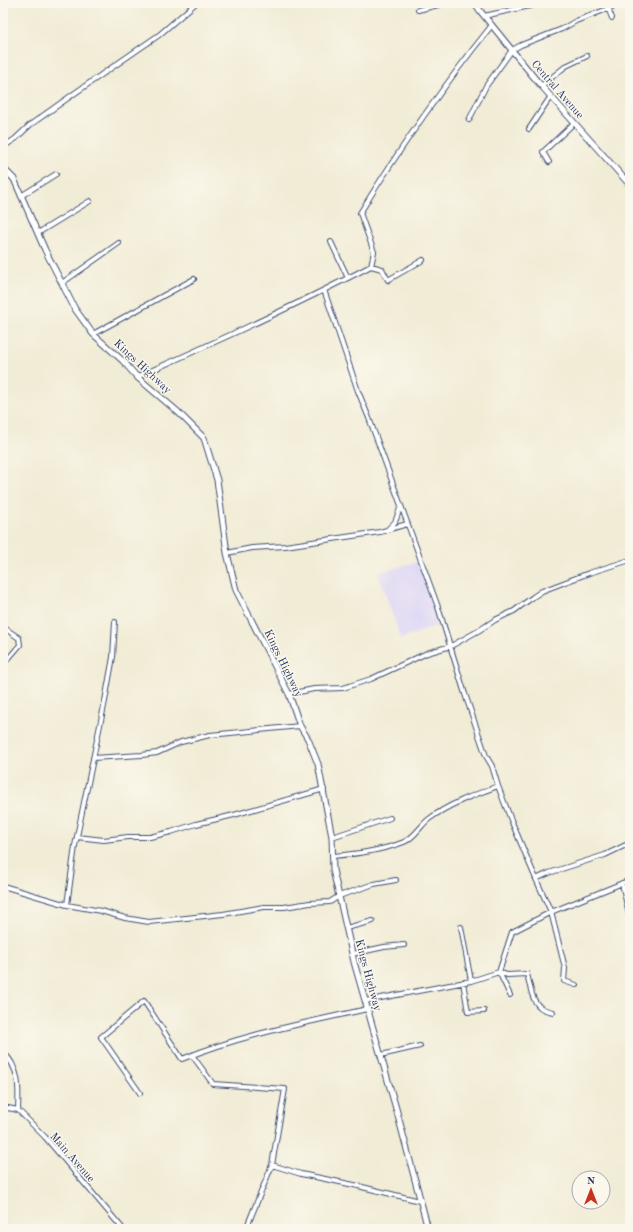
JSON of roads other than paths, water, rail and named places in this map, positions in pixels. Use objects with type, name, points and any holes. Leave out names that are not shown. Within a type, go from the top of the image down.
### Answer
[{"type":"street","points":[[3,147],[15,139],[30,125],[159,35],[196,3]]},
{"type":"street","points":[[418,10],[446,3]]},
{"type":"street","name":"Central Avenue","points":[[475,3],[541,86],[630,185]]},
{"type":"street","points":[[606,3],[612,18]]},
{"type":"street","points":[[469,120],[486,86],[512,50],[562,29],[576,20],[623,3]]},
{"type":"street","points":[[484,16],[539,4]]},
{"type":"street","points":[[371,266],[374,252],[360,213],[416,125],[492,25]]},
{"type":"street","points":[[541,86],[566,66],[587,56]]},
{"type":"street","points":[[529,128],[550,96]]},
{"type":"street","points":[[549,162],[543,152],[574,122]]},
{"type":"street","name":"Kings Highway","points":[[3,168],[14,179],[62,283],[76,309],[94,334],[137,377],[178,412],[204,438],[217,480],[226,553],[236,590],[289,694],[300,726],[308,739],[318,764],[332,836],[333,870],[352,954],[428,1229]]},
{"type":"street","points":[[21,196],[56,174]]},
{"type":"street","points":[[38,233],[90,201]]},
{"type":"street","points":[[331,242],[348,278]]},
{"type":"street","points":[[62,283],[119,243]]},
{"type":"street","points":[[137,377],[234,333],[371,266],[382,269],[388,280],[423,260]]},
{"type":"street","points":[[94,334],[194,279]]},
{"type":"street","points":[[324,290],[358,391],[438,607],[486,756],[492,766],[498,786],[551,912],[565,968],[564,981],[576,986]]},
{"type":"street","points":[[388,530],[395,522],[401,506]]},
{"type":"street","points":[[226,553],[252,548],[285,546],[340,538],[388,530],[407,524]]},
{"type":"street","points":[[289,694],[314,689],[343,688],[371,679],[428,653],[451,646],[478,632],[495,620],[514,611],[542,591],[589,573],[630,560]]},
{"type":"street","points":[[67,905],[77,838],[113,657],[115,622]]},
{"type":"street","points":[[3,627],[19,638],[20,645],[8,659]]},
{"type":"street","points":[[93,758],[157,753],[181,742],[210,735],[300,726]]},
{"type":"street","points":[[333,856],[364,853],[388,848],[406,841],[429,820],[452,805],[498,786]]},
{"type":"street","points":[[77,838],[104,840],[128,837],[150,837],[324,789]]},
{"type":"street","points":[[332,836],[390,818]]},
{"type":"street","points":[[536,879],[549,873],[605,855],[630,843]]},
{"type":"street","points":[[3,886],[67,905],[149,922],[223,914],[264,907],[284,907],[330,902],[339,896],[374,884],[396,880]]},
{"type":"street","points":[[510,995],[499,972],[512,932],[551,912],[630,880]]},
{"type":"street","points":[[622,883],[630,919]]},
{"type":"street","points":[[346,928],[374,921]]},
{"type":"street","points":[[461,927],[471,981]]},
{"type":"street","points":[[352,954],[384,947],[404,945]]},
{"type":"street","points":[[365,1001],[471,981],[499,972],[507,975],[527,974],[531,994],[540,1008],[553,1012]]},
{"type":"street","points":[[463,982],[468,1012],[484,1010]]},
{"type":"street","points":[[140,1093],[101,1037],[144,1002],[182,1059],[204,1050],[244,1038],[367,1009]]},
{"type":"street","points":[[381,1055],[420,1046]]},
{"type":"street","points":[[3,1052],[14,1067],[18,1076],[19,1091],[18,1110],[8,1108],[3,1111]]},
{"type":"street","points":[[192,1055],[213,1084],[285,1090],[272,1165],[246,1229]]},
{"type":"street","name":"Main Avenue","points":[[18,1110],[45,1137],[123,1229]]},
{"type":"street","points":[[272,1165],[301,1174],[354,1184],[420,1201]]}]
